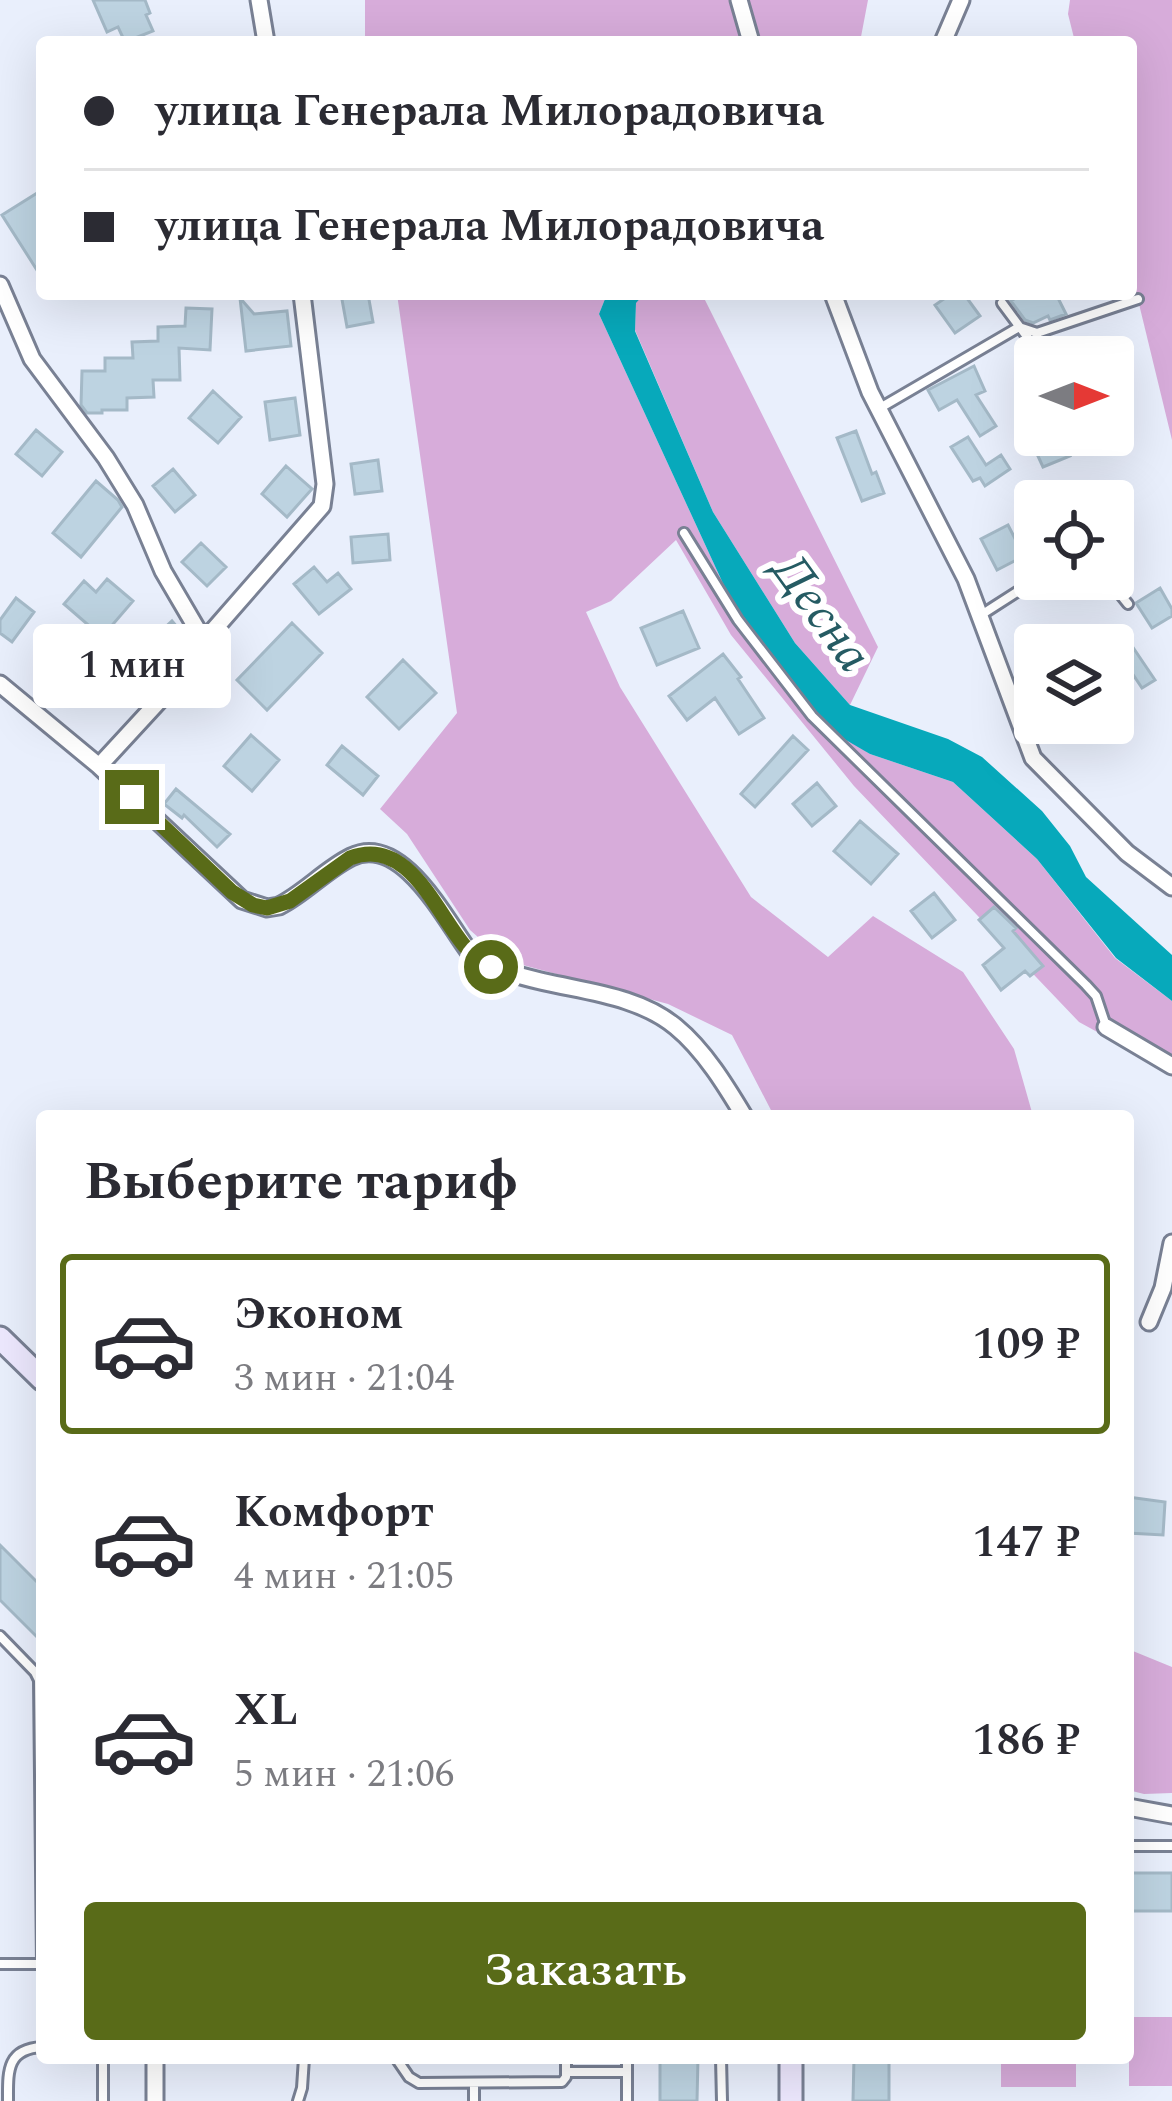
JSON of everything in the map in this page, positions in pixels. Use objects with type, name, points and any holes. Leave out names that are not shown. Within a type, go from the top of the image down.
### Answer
[{"type":"street","points":[[259,0],[265,36]]},
{"type":"street","points":[[740,0],[749,36]]},
{"type":"street","points":[[946,36],[961,0]]},
{"type":"street","points":[[0,285],[32,359],[136,505],[163,571],[204,641]]},
{"type":"street","points":[[99,766],[193,664],[204,641],[322,506],[325,484],[303,300]]},
{"type":"street","points":[[835,300],[879,409],[966,579],[1034,758],[1127,853],[1172,887]]},
{"type":"street","points":[[0,684],[99,766],[232,892],[253,905],[267,908],[290,901],[359,854],[388,857],[419,881],[478,960],[505,972],[628,1002],[676,1026],[740,1110]]},
{"type":"street","points":[[1106,1027],[1172,1066]]},
{"type":"street","points":[[1149,1322],[1167,1291],[1172,1243]]},
{"type":"street","points":[[0,1338],[36,1373]]},
{"type":"street","points":[[1134,1808],[1172,1816]]},
{"type":"street","points":[[154,2064],[155,2101]]},
{"type":"street","points":[[791,2064],[791,2101]]},
{"type":"lane","points":[[879,409],[1019,327],[1037,333],[1135,300]]},
{"type":"lane","points":[[1002,303],[1026,336]]},
{"type":"lane","points":[[684,533],[738,620],[812,716],[1086,985],[1096,996],[1106,1027]]},
{"type":"lane","points":[[980,616],[1014,594]]},
{"type":"lane","points":[[1125,600],[1128,604]]},
{"type":"lane","points":[[0,1636],[36,1674]]},
{"type":"lane","points":[[1134,1846],[1172,1846]]},
{"type":"lane","points":[[0,1964],[36,1964]]},
{"type":"lane","points":[[8,2101],[10,2065],[24,2050],[36,2048]]},
{"type":"lane","points":[[103,2064],[104,2101]]},
{"type":"lane","points":[[298,2101],[304,2064]]},
{"type":"lane","points":[[400,2064],[416,2082],[474,2083],[562,2082],[566,2064]]},
{"type":"lane","points":[[627,2064],[627,2101]]},
{"type":"lane","points":[[721,2064],[722,2101]]},
{"type":"lane","points":[[566,2072],[627,2072]]},
{"type":"lane","points":[[474,2083],[474,2101]]},
{"type":"shaded area","points":[[365,0],[868,0],[861,36],[365,36]]},
{"type":"shaded area","points":[[1070,0],[1172,0],[1172,440],[1137,296],[1137,36],[1074,36]]},
{"type":"shaded area","points":[[398,300],[605,300],[599,314],[732,603],[791,698],[870,754],[953,782],[1037,859],[1115,958],[1172,1001],[1172,1073],[1079,1022],[854,786],[731,635],[676,540],[611,601],[586,612],[620,687],[751,897],[828,957],[873,916],[963,972],[1014,1049],[1031,1110],[771,1110],[732,1035],[668,1004],[504,960],[470,930],[407,834],[380,809],[457,713]]},
{"type":"shaded area","points":[[705,300],[878,647],[850,705],[795,643],[713,512],[635,330],[636,302]]},
{"type":"shaded area","points":[[1134,1651],[1172,1667],[1172,1793],[1134,1792]]},
{"type":"shaded area","points":[[1134,2017],[1172,2017],[1172,2086],[1129,2086]]},
{"type":"shaded area","points":[[1001,2064],[1076,2064],[1076,2087],[1001,2087]]},
{"type":"water","points":[[605,300],[639,300],[635,331],[713,512],[795,643],[850,705],[948,739],[982,757],[1042,811],[1070,846],[1086,877],[1172,955],[1172,1001],[1116,958],[1037,859],[953,782],[870,754],[827,729],[791,698],[732,603],[599,314]]},
{"type":"building","points":[[93,0],[145,0],[153,31],[122,36],[118,27],[107,32]]},
{"type":"building","points":[[36,194],[36,269],[2,215]]},
{"type":"building","points":[[240,300],[254,314],[287,311],[291,346],[246,351]]},
{"type":"building","points":[[342,300],[369,300],[373,322],[347,327]]},
{"type":"building","points":[[942,300],[968,300],[980,316],[955,333],[935,305]]},
{"type":"building","points":[[1059,300],[1066,314],[1033,323],[1011,301]]},
{"type":"building","points":[[186,308],[212,309],[210,350],[179,348],[180,380],[153,380],[154,397],[127,398],[127,410],[87,413],[81,405],[82,371],[105,371],[105,358],[133,358],[132,342],[158,341],[158,327],[185,326]]},
{"type":"building","points":[[974,366],[985,391],[976,395],[996,426],[980,436],[957,400],[939,410],[928,390]]},
{"type":"building","points":[[213,391],[241,417],[218,443],[189,418]]},
{"type":"building","points":[[295,398],[300,435],[270,440],[265,402]]},
{"type":"building","points":[[36,430],[62,452],[42,476],[16,454]]},
{"type":"building","points":[[856,431],[884,493],[862,501],[837,438]]},
{"type":"building","points":[[968,437],[986,465],[1001,455],[1010,469],[985,486],[980,478],[973,481],[951,447]]},
{"type":"building","points":[[1038,456],[1070,456],[1043,467]]},
{"type":"building","points":[[378,460],[382,491],[355,494],[351,464]]},
{"type":"building","points":[[286,466],[312,489],[287,517],[262,494]]},
{"type":"building","points":[[173,469],[195,495],[175,512],[153,486]]},
{"type":"building","points":[[96,481],[122,507],[81,557],[53,533]]},
{"type":"building","points":[[1008,525],[1014,537],[1014,561],[997,570],[981,539]]},
{"type":"building","points":[[388,534],[390,560],[353,563],[351,537]]},
{"type":"building","points":[[201,543],[226,567],[207,586],[182,562]]},
{"type":"building","points":[[314,567],[327,582],[338,573],[351,589],[319,614],[294,584]]},
{"type":"building","points":[[107,579],[133,601],[102,637],[64,604],[84,581],[96,592]]},
{"type":"building","points":[[1160,588],[1172,616],[1152,628],[1136,603]]},
{"type":"building","points":[[16,598],[34,612],[12,642],[0,633],[0,620]]},
{"type":"building","points":[[683,611],[699,648],[657,665],[641,628]]},
{"type":"building","points":[[172,621],[190,642],[185,654],[168,669],[146,645]]},
{"type":"building","points":[[292,623],[322,653],[267,710],[237,680]]},
{"type":"building","points":[[1134,649],[1155,680],[1142,688],[1134,676]]},
{"type":"building","points":[[723,654],[764,718],[739,734],[715,698],[687,720],[669,696]]},
{"type":"building","points":[[403,660],[436,693],[399,729],[367,697]]},
{"type":"building","points":[[251,735],[279,760],[252,791],[224,766]]},
{"type":"building","points":[[793,736],[808,750],[755,807],[741,794]]},
{"type":"building","points":[[342,746],[378,776],[363,795],[327,765]]},
{"type":"building","points":[[817,783],[836,806],[812,826],[793,804]]},
{"type":"building","points":[[176,789],[230,834],[217,847],[184,815],[164,804]]},
{"type":"building","points":[[860,821],[898,854],[871,884],[834,851]]},
{"type":"building","points":[[934,893],[955,920],[932,938],[911,911]]},
{"type":"building","points":[[994,907],[1043,966],[1030,976],[1025,971],[1001,990],[983,965],[1004,948],[979,920]]},
{"type":"building","points":[[1134,1498],[1165,1502],[1163,1535],[1134,1533]]},
{"type":"building","points":[[0,1545],[36,1581],[36,1636],[0,1600]]},
{"type":"building","points":[[1134,1873],[1172,1873],[1172,1911],[1134,1911]]},
{"type":"building","points":[[660,2064],[698,2064],[697,2101],[660,2101]]},
{"type":"building","points":[[854,2064],[889,2064],[889,2101],[853,2101]]},
{"type":"route","points":[[132,797],[232,892],[253,905],[280,906],[359,854],[388,857],[419,881],[468,950],[491,967]]},
{"type":"water label","name":"Десна","points":[[821,613]]}]
